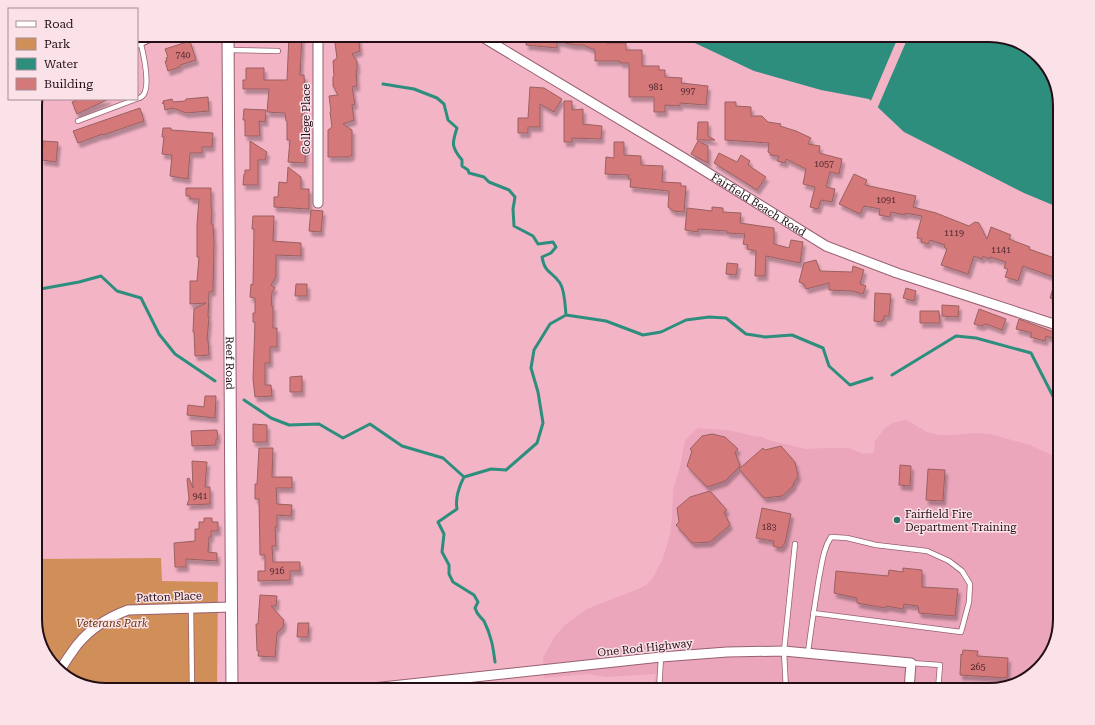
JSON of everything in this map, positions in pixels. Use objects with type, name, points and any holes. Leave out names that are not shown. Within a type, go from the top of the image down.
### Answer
[{"type":"street","name":"Reef Road","points":[[228,42],[232,683]]},
{"type":"street","name":"College Place","points":[[318,42],[318,203]]},
{"type":"street","name":"Fairfield Beach Road","points":[[491,42],[684,158],[826,246],[897,273],[1053,324]]},
{"type":"street","name":"Patton Place","points":[[63,666],[83,639],[112,616],[128,610],[232,607]]},
{"type":"street","name":"One Rod Highway","points":[[423,683],[661,657],[727,652],[784,650],[911,663]]},
{"type":"street","points":[[910,683],[911,663]]},
{"type":"lane","points":[[138,98],[143,95],[146,85],[144,55],[139,42]]},
{"type":"lane","points":[[228,50],[278,51]]},
{"type":"lane","points":[[78,120],[133,100]]},
{"type":"lane","points":[[808,653],[813,613],[825,546],[831,537],[847,538],[876,545],[927,551],[949,561],[962,572],[970,584],[969,602],[961,632],[813,613]]},
{"type":"lane","points":[[786,683],[784,650],[796,544]]},
{"type":"lane","points":[[191,608],[192,683]]},
{"type":"lane","points":[[660,683],[661,657]]},
{"type":"lane","points":[[911,663],[940,665],[939,683]]},
{"type":"shaded area","points":[[906,420],[927,432],[939,435],[977,433],[990,434],[1030,445],[1053,456],[1053,619],[1051,635],[1042,655],[1025,672],[1005,681],[989,683],[654,683],[656,674],[606,677],[587,674],[544,678],[543,658],[555,636],[565,625],[587,609],[638,589],[646,585],[653,578],[663,558],[670,535],[673,490],[680,467],[685,440],[698,428],[733,431],[806,449],[849,448],[863,454],[874,453],[875,441],[885,428],[892,423]]},
{"type":"green space","name":"Veterans Park","points":[[161,558],[162,581],[218,582],[217,683],[106,683],[90,681],[70,672],[55,658],[44,635],[42,623],[42,559]]},
{"type":"water","points":[[693,42],[989,42],[1005,44],[1017,49],[1025,53],[1037,64],[1044,74],[1051,90],[1053,106],[1053,205],[1024,193],[904,132],[869,99],[821,90],[754,71]]},
{"type":"pier","points":[[896,42],[906,42],[877,109],[870,103]]},
{"type":"building","points":[[190,42],[196,60],[168,71],[165,61],[167,61],[166,58],[168,57],[165,49]]},
{"type":"building","points":[[289,42],[302,42],[300,75],[304,75],[306,91],[306,102],[302,103],[302,130],[306,130],[305,163],[288,162],[290,140],[287,140],[287,121],[285,113],[267,112],[269,89],[243,89],[243,80],[246,80],[246,68],[264,68],[264,80],[287,80]]},
{"type":"building","points":[[359,42],[360,51],[352,54],[357,61],[357,86],[352,87],[355,104],[352,105],[354,120],[343,124],[352,130],[352,155],[349,157],[328,157],[328,130],[332,127],[329,96],[338,95],[333,86],[333,61],[337,58],[335,43]]},
{"type":"building","points":[[526,42],[557,42],[557,48],[526,45]]},
{"type":"building","points":[[561,42],[626,43],[626,50],[642,50],[642,66],[659,66],[659,70],[665,70],[665,77],[682,78],[681,83],[708,86],[706,105],[680,103],[680,106],[665,105],[665,112],[654,112],[654,97],[629,97],[629,63],[620,63],[620,61],[595,61],[595,50],[583,45],[574,45]]},
{"type":"building","points":[[530,87],[544,88],[562,99],[554,112],[540,104],[540,127],[528,127],[528,133],[518,133],[518,118],[528,118]]},
{"type":"building","points":[[208,97],[209,111],[186,113],[173,108],[165,110],[164,104],[162,103],[164,103],[163,101],[172,99],[173,102]]},
{"type":"building","points":[[77,100],[107,100],[77,114],[72,102]]},
{"type":"building","points":[[564,101],[572,101],[572,110],[583,109],[583,124],[602,126],[601,139],[572,138],[572,142],[564,142]]},
{"type":"building","points":[[725,102],[736,102],[736,106],[751,107],[751,116],[762,116],[768,122],[781,124],[780,126],[811,138],[808,144],[820,146],[819,153],[842,159],[839,174],[830,172],[826,187],[835,189],[832,202],[821,200],[818,209],[810,207],[815,187],[803,184],[806,169],[786,159],[785,163],[777,161],[779,156],[770,155],[768,152],[769,143],[725,140]]},
{"type":"building","points":[[140,108],[144,121],[78,143],[73,131]]},
{"type":"building","points":[[244,109],[266,110],[265,122],[259,121],[260,136],[245,136],[245,120],[243,120]]},
{"type":"building","points":[[698,122],[708,122],[708,136],[715,140],[697,140]]},
{"type":"building","points":[[163,128],[213,133],[212,147],[202,147],[202,153],[190,153],[188,179],[170,176],[172,155],[162,154],[164,137],[162,137]]},
{"type":"building","points":[[43,141],[58,142],[56,162],[42,160]]},
{"type":"building","points":[[250,141],[267,152],[265,160],[258,160],[258,185],[243,185],[245,170],[250,170]]},
{"type":"building","points":[[698,141],[708,146],[708,163],[691,154]]},
{"type":"building","points":[[614,142],[624,142],[624,155],[641,156],[641,165],[663,166],[662,182],[681,183],[681,186],[686,186],[684,212],[673,211],[668,207],[669,191],[630,187],[631,179],[628,179],[629,175],[605,174],[606,157],[614,158]]},
{"type":"building","points":[[719,153],[737,162],[741,155],[750,161],[748,165],[766,177],[757,190],[714,163]]},
{"type":"building","points":[[288,167],[301,177],[301,189],[309,189],[309,209],[274,207],[274,197],[278,197],[279,182],[287,183]]},
{"type":"building","points":[[854,174],[867,180],[865,185],[916,196],[913,207],[936,213],[969,226],[975,222],[979,223],[987,239],[991,227],[1011,235],[1009,239],[1030,247],[1029,249],[1053,258],[1053,277],[1023,266],[1018,281],[1005,277],[1008,269],[1004,268],[1006,262],[990,257],[989,259],[983,256],[982,259],[974,256],[968,274],[941,265],[947,249],[944,247],[945,245],[930,240],[928,244],[921,242],[922,239],[917,238],[922,216],[891,212],[890,217],[879,215],[880,209],[864,206],[860,214],[839,204]]},
{"type":"building","points":[[186,188],[211,188],[211,224],[213,224],[214,243],[213,291],[209,292],[207,340],[209,355],[195,356],[193,332],[194,309],[206,303],[190,304],[190,281],[197,281],[199,257],[197,257],[197,224],[199,199],[190,199],[190,196],[186,196]]},
{"type":"building","points":[[712,207],[723,208],[723,212],[741,213],[740,223],[774,228],[774,244],[789,248],[791,240],[803,242],[800,263],[766,256],[765,276],[755,276],[756,251],[747,249],[748,245],[743,244],[745,234],[698,229],[698,232],[685,230],[687,208],[712,211]]},
{"type":"building","points":[[311,210],[323,211],[321,232],[309,231]]},
{"type":"building","points":[[253,216],[274,216],[273,241],[301,243],[301,256],[276,255],[276,276],[271,285],[275,288],[272,292],[271,306],[273,306],[273,328],[277,328],[277,347],[270,347],[270,363],[265,363],[265,385],[271,385],[272,396],[255,397],[253,379],[255,322],[253,322],[253,313],[255,313],[255,298],[250,297],[251,284],[253,285]]},
{"type":"building","points":[[816,260],[820,271],[852,272],[853,266],[864,270],[860,284],[866,286],[863,294],[852,291],[829,290],[829,283],[806,289],[804,284],[799,282],[804,263]]},
{"type":"building","points":[[727,263],[738,264],[736,275],[726,274]]},
{"type":"building","points":[[296,284],[307,284],[307,296],[295,296]]},
{"type":"building","points":[[906,288],[916,291],[914,301],[903,298]]},
{"type":"building","points":[[1053,288],[1053,299],[1050,298]]},
{"type":"building","points":[[875,293],[891,294],[889,316],[884,316],[884,320],[882,320],[882,322],[874,321]]},
{"type":"building","points":[[942,305],[959,306],[958,317],[942,316]]},
{"type":"building","points":[[979,309],[1006,319],[1002,330],[986,324],[981,326],[974,324]]},
{"type":"building","points":[[920,311],[939,311],[940,323],[920,323]]},
{"type":"building","points":[[1019,319],[1053,332],[1053,335],[1052,338],[1046,336],[1045,341],[1030,337],[1032,333],[1016,329]]},
{"type":"building","points":[[302,376],[302,392],[290,392],[290,377]]},
{"type":"building","points":[[205,396],[216,396],[215,418],[187,415],[188,405],[204,407]]},
{"type":"building","points":[[253,424],[267,425],[267,442],[253,442]]},
{"type":"building","points":[[217,430],[218,439],[216,439],[216,445],[192,446],[191,431]]},
{"type":"building","points":[[712,434],[725,437],[738,449],[735,452],[740,466],[725,481],[707,487],[687,466],[692,451],[690,449],[702,436]]},
{"type":"building","points":[[781,446],[795,462],[798,476],[793,484],[794,485],[782,496],[764,498],[739,469],[763,448],[765,450]]},
{"type":"building","points":[[259,448],[273,448],[272,477],[292,477],[292,488],[276,488],[277,504],[292,505],[291,516],[277,515],[277,527],[275,527],[276,546],[272,546],[273,562],[300,562],[300,571],[290,571],[290,580],[258,581],[258,571],[265,571],[265,555],[260,555],[259,499],[255,499]]},
{"type":"building","points":[[192,461],[207,462],[205,487],[210,487],[210,504],[187,505],[189,499],[187,479],[189,478],[193,488]]},
{"type":"building","points":[[900,465],[911,466],[910,486],[899,485]]},
{"type":"building","points":[[928,469],[945,470],[943,501],[926,500]]},
{"type":"building","points":[[710,491],[727,510],[724,512],[730,525],[710,542],[692,543],[676,525],[679,522],[677,508],[690,497]]},
{"type":"building","points":[[762,508],[791,514],[785,543],[781,548],[773,546],[774,541],[756,538]]},
{"type":"building","points":[[204,518],[212,518],[212,522],[218,522],[218,531],[211,531],[211,537],[209,537],[208,552],[217,553],[217,561],[186,559],[186,567],[175,567],[174,543],[195,541],[195,529],[199,529],[199,522],[204,522]]},
{"type":"building","points":[[903,568],[922,570],[922,587],[958,589],[955,616],[919,613],[918,606],[904,604],[903,609],[886,606],[885,608],[857,603],[857,598],[834,593],[836,571],[888,576],[889,570],[903,572]]},
{"type":"building","points":[[260,595],[277,596],[276,606],[271,606],[284,620],[283,627],[277,633],[275,657],[258,656],[259,651],[257,651],[256,624],[258,624]]},
{"type":"building","points":[[298,623],[309,623],[308,637],[297,637]]},
{"type":"building","points":[[963,650],[978,651],[977,656],[1008,658],[1007,678],[960,675],[961,654],[962,655]]},
{"type":"waterway","points":[[383,84],[414,89],[437,98],[444,104],[448,120],[457,128],[453,141],[454,148],[462,160],[462,166],[468,170],[469,173],[484,177],[489,182],[509,190],[515,197],[513,209],[514,226],[533,236],[538,244],[553,242],[556,247],[551,253],[542,257],[543,263],[547,270],[562,286],[566,315]]},
{"type":"waterway","points":[[42,289],[79,282],[101,276],[117,291],[141,298],[159,334],[175,354],[215,381]]},
{"type":"waterway","points":[[244,400],[271,418],[289,425],[319,424],[343,438],[370,424],[402,446],[443,458],[464,477],[491,469],[506,470],[537,443],[543,423],[538,392],[531,368],[534,350],[550,324],[566,315],[606,321],[643,335],[661,332],[686,320],[709,317],[726,318],[746,334],[765,337],[792,335],[823,348],[829,366],[850,385],[872,378]]},
{"type":"waterway","points":[[892,375],[956,336],[976,338],[1031,353],[1053,396]]},
{"type":"waterway","points":[[464,477],[458,493],[457,509],[438,522],[444,534],[442,552],[449,565],[449,574],[453,582],[474,595],[478,602],[475,608],[484,621],[488,631],[495,662]]},
{"type":"place","name":"Fairfield Fire Department Training","points":[[897,520]]}]
